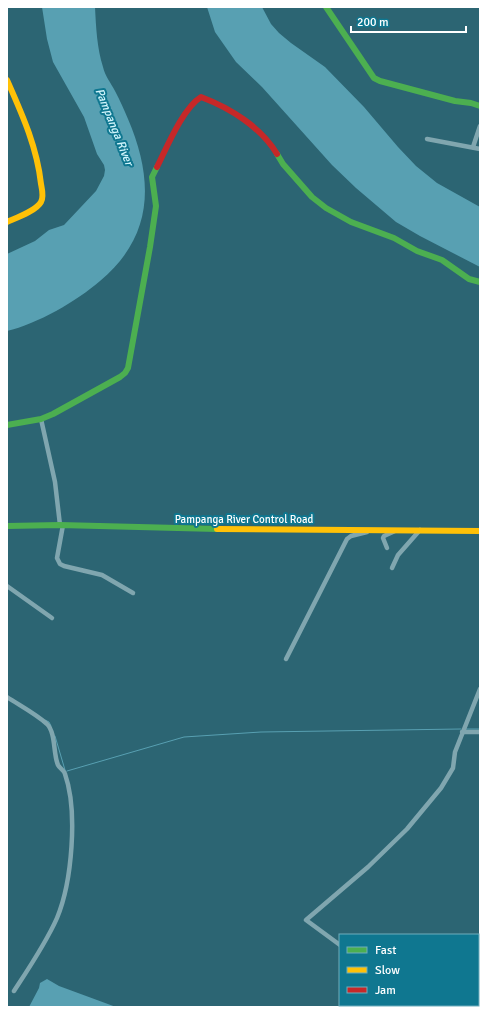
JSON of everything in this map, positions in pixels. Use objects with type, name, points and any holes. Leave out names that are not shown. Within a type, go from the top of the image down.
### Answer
[{"type":"street","points":[[326,7],[374,78],[418,92],[480,106]]},
{"type":"street","points":[[7,80],[32,138],[43,195],[42,201],[38,207],[7,222]]},
{"type":"street","points":[[7,425],[41,419],[53,414],[120,377],[128,368],[149,254],[156,206],[152,177],[185,113],[194,100],[202,97],[217,103],[244,120],[258,132],[273,147],[283,164],[312,197],[326,208],[356,225],[394,238],[417,251],[442,260],[469,279],[480,282]]},
{"type":"street","points":[[473,147],[480,126]]},
{"type":"street","points":[[426,139],[480,149]]},
{"type":"street","points":[[41,419],[55,482],[61,525],[57,558],[60,564],[102,575],[133,593]]},
{"type":"street","name":"Pampanga River Control Road","points":[[7,526],[61,525],[189,529],[480,531]]},
{"type":"street","points":[[286,659],[348,539],[351,536],[375,530]]},
{"type":"street","points":[[387,548],[383,538],[384,536],[396,530]]},
{"type":"street","points":[[392,568],[398,555],[420,530]]},
{"type":"street","points":[[7,586],[52,618]]},
{"type":"street","points":[[339,944],[306,920],[368,867],[429,805],[453,768],[454,756],[462,732],[480,689]]},
{"type":"street","points":[[7,697],[50,727],[58,765],[66,775],[72,813],[72,846],[63,900],[57,918],[14,991]]},
{"type":"street","points":[[462,732],[480,732]]},
{"type":"water","name":"Pampanga River","points":[[42,7],[95,7],[96,30],[101,60],[104,70],[128,119],[142,164],[145,185],[144,206],[139,226],[131,245],[118,264],[100,281],[91,289],[56,311],[19,328],[7,331],[7,254],[35,241],[49,230],[64,225],[96,191],[104,176],[105,170],[104,165],[97,154],[84,117],[53,62],[47,39]]},
{"type":"water","points":[[207,7],[262,7],[271,24],[279,33],[325,67],[364,107],[416,166],[437,183],[480,207],[480,267],[396,222],[356,188],[332,165],[262,87],[236,62],[215,32]]},
{"type":"water","points":[[47,979],[59,986],[116,1007],[29,1007],[40,983]]},
{"type":"waterway","points":[[45,720],[49,722],[51,726]]},
{"type":"waterway","points":[[67,771],[184,737],[261,732],[461,729]]},
{"type":"waterway","points":[[466,729],[480,729]]},
{"type":"waterway","points":[[55,736],[65,770]]},
{"type":"traffic: fast","points":[[326,7],[374,78],[380,81],[455,101],[480,106]]},
{"type":"traffic: fast","points":[[277,154],[283,164],[312,197],[326,208],[351,222],[394,238],[417,251],[442,260],[469,279],[480,282]]},
{"type":"traffic: fast","points":[[7,425],[41,419],[53,414],[120,377],[128,368],[156,206],[152,177],[157,167]]},
{"type":"traffic: fast","points":[[7,526],[60,525],[217,529]]},
{"type":"traffic: slow","points":[[7,80],[32,144],[39,170],[43,195],[41,202],[35,208],[26,214],[7,222]]},
{"type":"traffic: slow","points":[[217,529],[480,531]]},
{"type":"traffic: jam","points":[[157,167],[182,119],[194,102],[201,97],[234,113],[254,127],[277,154]]}]
